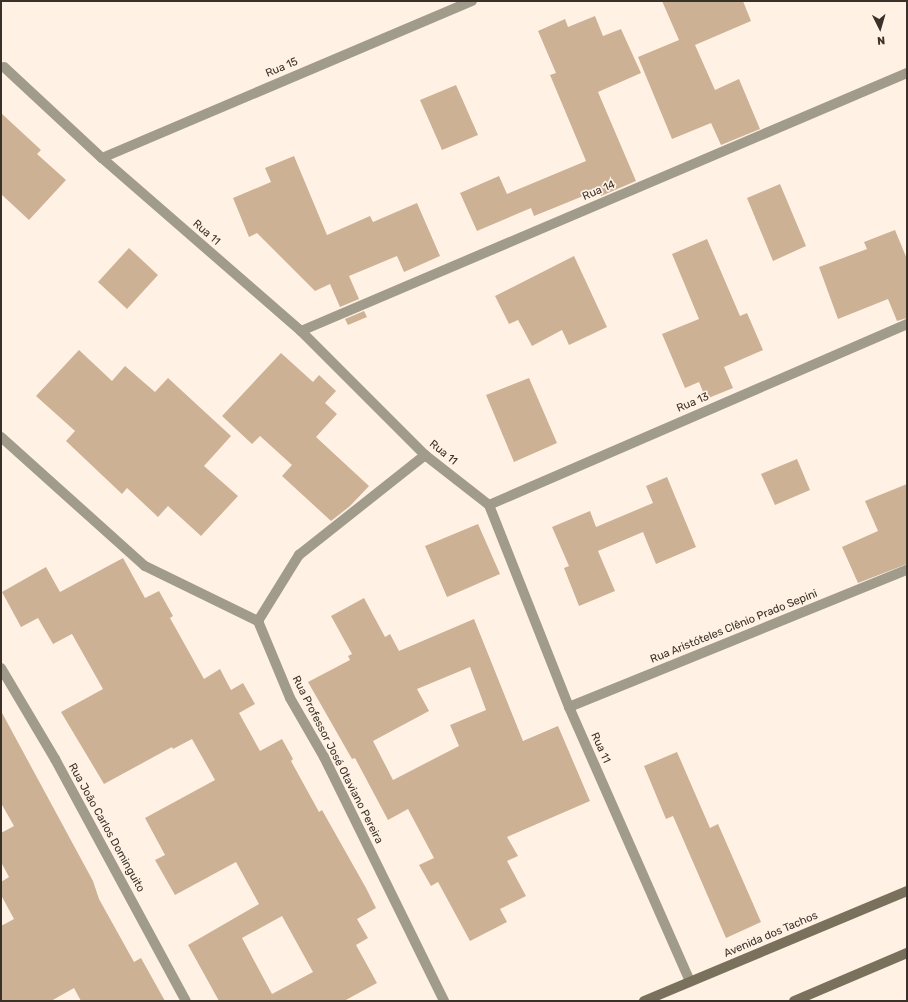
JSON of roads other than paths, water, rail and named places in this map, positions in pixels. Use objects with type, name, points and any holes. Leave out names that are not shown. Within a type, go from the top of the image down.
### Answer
[{"type":"street","name":"Rua 15","points":[[102,158],[472,1]]},
{"type":"street","name":"Rua 11","points":[[4,67],[102,158],[301,331],[425,456],[489,505],[569,707],[690,981]]},
{"type":"street","name":"Rua 14","points":[[301,331],[907,73]]},
{"type":"street","name":"Rua 13","points":[[489,505],[907,324]]},
{"type":"street","points":[[1,437],[146,566],[258,621],[299,555],[425,456]]},
{"type":"street","name":"Rua Aristóteles Clênio Prado Sepini","points":[[569,707],[907,570]]},
{"type":"street","name":"Rua Professor José Otaviano Pereira","points":[[258,621],[290,698],[324,757],[444,1001]]},
{"type":"street","name":"Rua João Carlos Dominguito","points":[[1,668],[55,759],[186,1001]]},
{"type":"street","name":"Avenida dos Tachos","points":[[644,1001],[907,891]]},
{"type":"street","points":[[794,1001],[907,953]]}]
